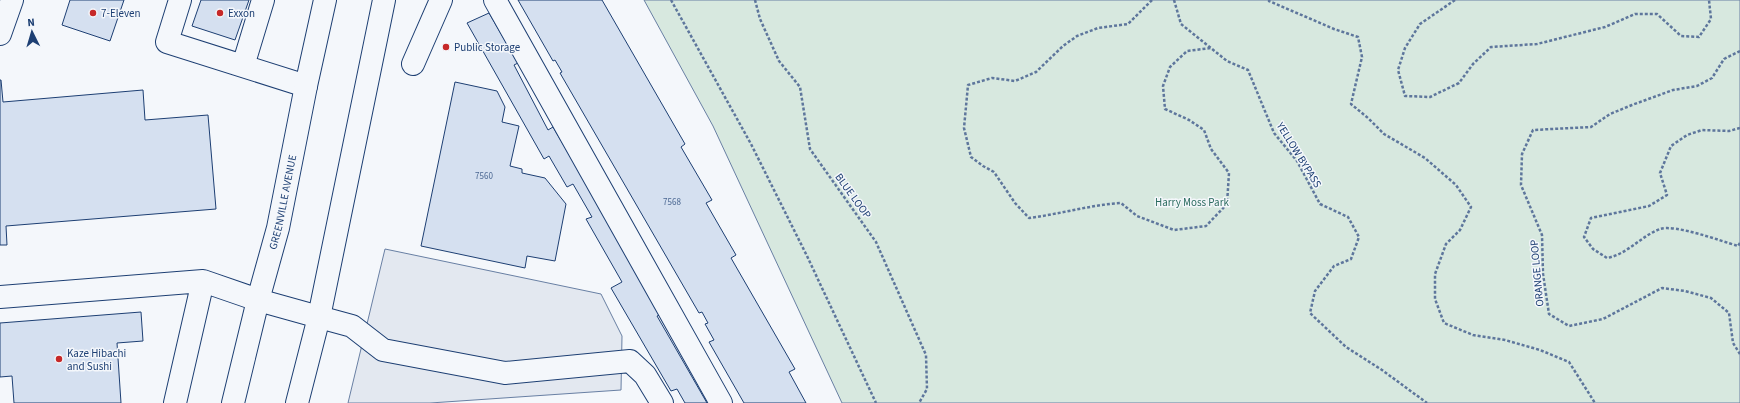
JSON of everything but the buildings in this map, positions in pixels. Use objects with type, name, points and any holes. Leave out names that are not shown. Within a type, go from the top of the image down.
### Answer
[{"type":"main road","points":[[0,34],[12,0]]},
{"type":"main road","points":[[180,0],[167,42],[306,86]]},
{"type":"main road","points":[[243,66],[263,0]]},
{"type":"main road","name":"GREENVILLE AVENUE","points":[[233,403],[258,300],[278,228],[306,86],[325,0]]},
{"type":"main road","points":[[296,403],[319,317],[384,0]]},
{"type":"main road","points":[[413,64],[440,0]]},
{"type":"main road","points":[[495,0],[721,403]]},
{"type":"main road","points":[[0,297],[203,281],[258,300],[352,326],[383,350],[505,373],[630,361],[645,375],[662,403]]},
{"type":"main road","points":[[175,403],[203,281]]},
{"type":"path","points":[[670,0],[751,144],[807,256],[876,403]]},
{"type":"path","name":"BLUE LOOP","points":[[755,0],[760,19],[780,61],[800,87],[810,149],[876,242],[926,355],[927,389],[920,403]]},
{"type":"path","points":[[1152,0],[1128,24],[1098,28],[1077,36],[1063,46],[1036,72],[1015,81],[992,78],[968,85],[964,128],[971,156],[983,166],[994,172],[1016,203],[1029,218],[1065,213],[1096,205],[1121,203],[1137,216],[1174,230],[1206,226],[1227,204],[1229,173],[1211,149],[1204,130],[1189,120],[1165,109],[1163,86],[1170,67],[1187,51],[1211,48]]},
{"type":"path","name":"YELLOW BYPASS","points":[[1174,0],[1181,24],[1227,60],[1248,70],[1274,133],[1297,161],[1320,204],[1348,217],[1359,237],[1351,259],[1334,266],[1315,291],[1310,312],[1346,347],[1382,370],[1427,403]]},
{"type":"path","points":[[1270,0],[1269,1],[1313,20],[1358,37],[1362,57],[1351,104],[1384,134],[1425,158],[1456,185],[1471,207],[1460,230],[1446,244],[1435,274],[1435,299],[1444,323],[1473,335],[1505,340],[1540,350],[1569,362],[1595,403]]},
{"type":"path","points":[[1455,0],[1420,24],[1405,48],[1398,70],[1405,96],[1430,96],[1459,83],[1473,64],[1491,47],[1537,44],[1559,40],[1605,28],[1635,14],[1657,14],[1681,36],[1699,37],[1711,19],[1709,0]]},
{"type":"path","name":"ORANGE LOOP","points":[[1740,51],[1724,59],[1712,78],[1697,86],[1673,90],[1632,105],[1610,114],[1591,127],[1533,130],[1522,154],[1522,185],[1542,236],[1543,274],[1549,314],[1569,326],[1603,319],[1662,288],[1685,291],[1711,298],[1729,313],[1733,343],[1740,354]]},
{"type":"path","points":[[1740,128],[1729,131],[1702,130],[1687,135],[1671,146],[1660,173],[1668,194],[1649,206],[1591,218],[1584,237],[1593,249],[1607,258],[1618,256],[1640,240],[1662,228],[1688,231],[1738,246],[1740,243]]},
{"type":"green space","name":"Harry Moss Park","points":[[644,0],[1740,0],[1740,403],[842,403],[713,126]]},
{"type":"shaded area","points":[[385,249],[601,294],[622,336],[621,390],[430,403],[348,403]]},
{"type":"place","name":"7-Eleven","points":[[93,13]]},
{"type":"place","name":"Exxon","points":[[220,13]]},
{"type":"place","name":"Public Storage","points":[[446,47]]},
{"type":"place","name":"Kaze Hibachi and Sushi","points":[[59,359]]}]
